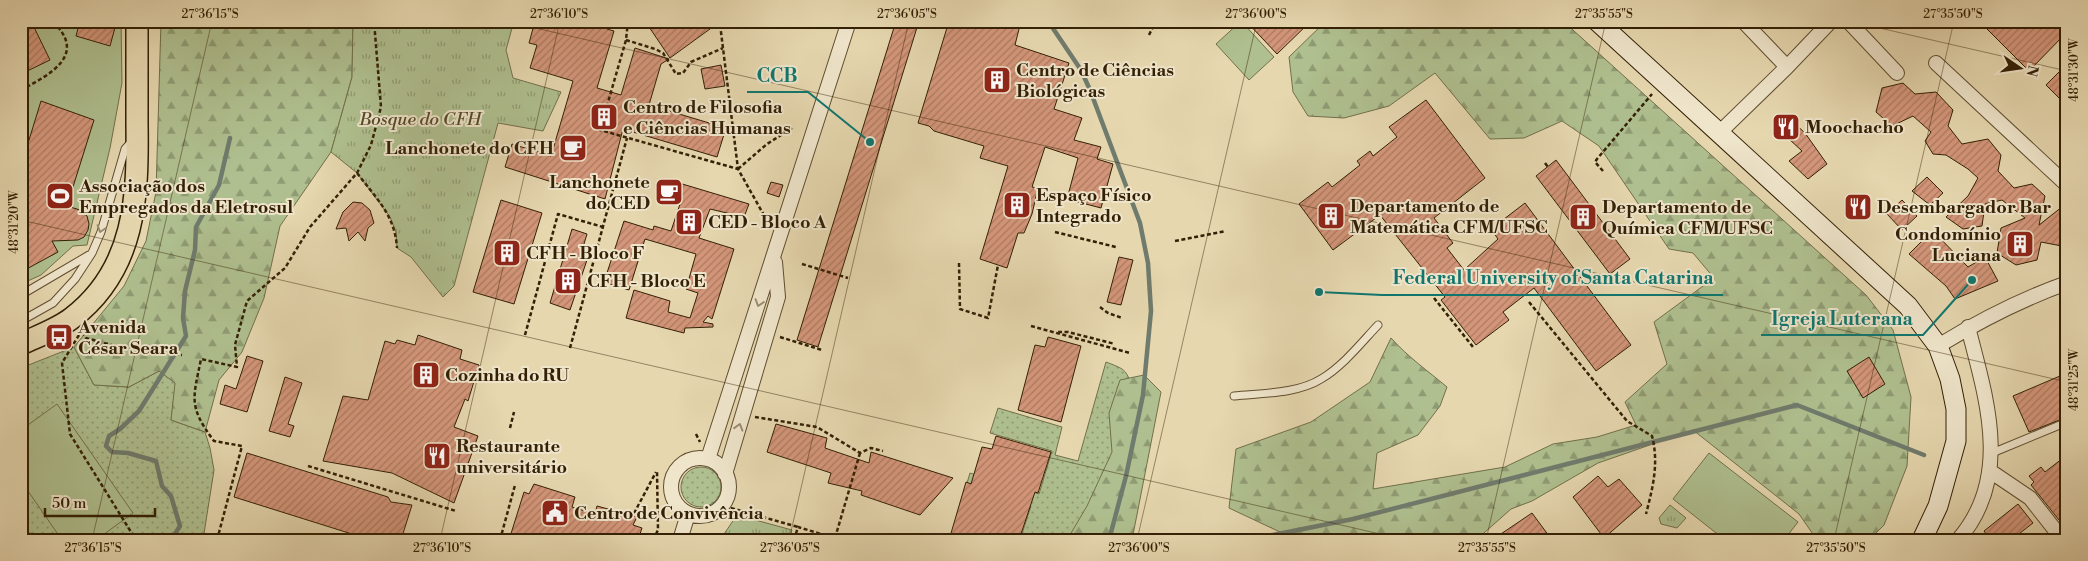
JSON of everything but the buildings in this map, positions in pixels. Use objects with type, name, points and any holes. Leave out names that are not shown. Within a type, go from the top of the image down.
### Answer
[{"type":"main road","points":[[21,344],[72,318],[94,295],[106,281],[130,229],[138,178],[138,21]]},
{"type":"main road","points":[[1597,21],[1718,134],[1908,306],[1938,346],[1950,379],[1956,409],[1956,441],[1938,506],[1922,540]]},
{"type":"street","points":[[708,459],[849,21]]},
{"type":"street","points":[[1743,21],[1787,67]]},
{"type":"street","points":[[1718,134],[1831,21]]},
{"type":"street","points":[[1848,21],[1897,73]]},
{"type":"street","points":[[1936,63],[2067,185]]},
{"type":"street","points":[[725,474],[778,297],[774,256]]},
{"type":"street","points":[[1938,346],[1968,327],[2042,292],[2067,283]]},
{"type":"street","points":[[1958,540],[1967,530],[1981,504],[1990,471],[1992,453],[1984,392],[1968,327]]},
{"type":"street","points":[[699,458],[708,459],[718,464],[725,474],[729,487],[724,504],[716,511],[708,515],[688,514],[674,502],[671,485],[673,476],[683,463],[699,458]]},
{"type":"street","points":[[1990,471],[2030,498],[2063,540]]},
{"type":"street","points":[[680,540],[688,514]]},
{"type":"lane","points":[[21,321],[53,303],[75,279],[92,253],[101,232],[125,149],[132,140],[138,137]]},
{"type":"lane","points":[[21,295],[92,253]]},
{"type":"lane","points":[[1234,396],[1300,388],[1321,380],[1338,367],[1378,325]]},
{"type":"lane","points":[[1992,453],[2067,422]]},
{"type":"path","points":[[21,90],[54,72],[61,64],[66,53],[66,40],[62,30],[52,21]]},
{"type":"path","points":[[217,540],[242,446],[214,441],[200,422],[193,400],[201,359],[237,367],[234,345],[247,301],[285,268],[310,226],[358,173],[371,145],[381,107],[374,21]]},
{"type":"path","points":[[628,21],[626,40],[600,130],[738,170]]},
{"type":"path","points":[[725,21],[720,24],[738,170],[765,217]]},
{"type":"path","points":[[1120,21],[1123,25],[1128,21]]},
{"type":"path","points":[[1149,35],[1156,21]]},
{"type":"path","points":[[626,40],[655,48],[663,53],[676,74],[683,73],[691,62],[723,48]]},
{"type":"path","points":[[1603,171],[1595,162],[1652,94]]},
{"type":"path","points":[[738,170],[767,144],[792,128]]},
{"type":"path","points":[[570,348],[627,138]]},
{"type":"path","points":[[1545,163],[1548,167]]},
{"type":"path","points":[[358,173],[390,217],[396,232],[397,248]]},
{"type":"path","points":[[525,334],[558,214],[603,227]]},
{"type":"path","points":[[1175,241],[1226,231]]},
{"type":"path","points":[[1055,232],[1116,247]]},
{"type":"path","points":[[959,263],[960,310],[988,318],[998,265]]},
{"type":"path","points":[[802,264],[848,278]]},
{"type":"path","points":[[1434,298],[1473,347]]},
{"type":"path","points":[[1529,302],[1627,421],[1652,436],[1657,454],[1652,491],[1646,514]]},
{"type":"path","points":[[1100,306],[1108,314],[1122,318]]},
{"type":"path","points":[[1031,326],[1130,352]]},
{"type":"path","points":[[136,540],[70,434],[62,363],[81,331],[86,338],[123,348],[182,355]]},
{"type":"path","points":[[1056,332],[1068,332],[1115,344]]},
{"type":"path","points":[[779,337],[822,350]]},
{"type":"path","points":[[510,428],[514,412]]},
{"type":"path","points":[[754,417],[817,427],[860,453]]},
{"type":"path","points":[[835,538],[860,453],[871,448],[883,452]]},
{"type":"path","points":[[308,466],[456,511]]},
{"type":"path","points":[[631,519],[657,472],[658,530],[653,540]]},
{"type":"path","points":[[500,540],[515,485]]},
{"type":"path","points":[[731,508],[841,540]]},
{"type":"path","points":[[794,540],[798,527]]},
{"type":"green space","name":"Associação dos Empregados da Eletrosul","points":[[21,21],[121,21],[122,83],[110,148],[87,245],[73,246],[41,275],[21,284]]},
{"type":"green space","points":[[161,21],[353,21],[352,77],[331,152],[280,226],[264,298],[242,352],[219,380],[205,432],[171,420],[175,383],[159,371],[129,387],[94,385],[74,347],[124,286],[146,241],[156,192]]},
{"type":"green space","name":"Bosque do CFH","points":[[353,21],[514,21],[506,50],[513,78],[561,92],[543,131],[498,123],[454,286],[443,297],[411,257],[397,248],[396,232],[390,217],[357,173],[331,152],[352,77]]},
{"type":"green space","points":[[1241,21],[1274,57],[1249,80],[1216,44]]},
{"type":"green space","points":[[1326,21],[1563,21],[1866,295],[1893,330],[1911,397],[1907,466],[1884,525],[1869,540],[1817,540],[1799,514],[1693,430],[1598,463],[1532,501],[1511,509],[1476,540],[1297,540],[1229,508],[1236,449],[1311,422],[1370,382],[1391,338],[1411,358],[1447,387],[1440,406],[1418,435],[1377,453],[1373,489],[1505,467],[1553,444],[1597,437],[1636,425],[1625,402],[1667,364],[1654,322],[1714,278],[1693,253],[1669,249],[1599,146],[1562,121],[1524,138],[1490,139],[1435,73],[1389,106],[1344,118],[1308,116],[1293,92],[1289,57]]},
{"type":"green space","points":[[74,347],[94,385],[129,387],[159,371],[176,383],[171,420],[205,432],[214,470],[203,540],[21,540],[21,368]]},
{"type":"green space","points":[[1106,362],[1122,369],[1131,384],[1102,540],[1020,540],[1031,506],[967,483],[970,473],[1039,494],[1052,451],[990,433],[998,408],[1062,427],[1055,455],[1078,461]]},
{"type":"green space","points":[[1144,375],[1161,392],[1132,540],[1067,540],[1087,506],[1112,452],[1109,413],[1120,380]]},
{"type":"green space","points":[[57,404],[133,513],[96,540],[62,540],[21,481],[21,430]]},
{"type":"green space","points":[[1709,453],[1798,522],[1784,540],[1725,540],[1673,499]]},
{"type":"green space","points":[[705,467],[712,470],[718,476],[721,487],[720,495],[712,504],[705,507],[697,507],[690,504],[682,495],[681,483],[684,476],[693,468]]},
{"type":"green space","points":[[1670,505],[1686,518],[1677,528],[1661,524],[1659,518]]},
{"type":"green space","points":[[737,515],[792,530],[789,540],[720,540]]},
{"type":"waterway","points":[[1048,21],[1081,70],[1090,90],[1140,223],[1148,263],[1151,311],[1143,395],[1126,476],[1109,540]]},
{"type":"waterway","points":[[174,540],[173,537],[180,526],[171,496],[162,486],[156,461],[128,453],[112,452],[106,446],[109,436],[120,429],[139,411],[186,336],[183,318],[185,291],[195,250],[196,227],[219,185],[230,138]]},
{"type":"waterway","points":[[1248,540],[1353,519],[1797,405],[1924,455]]},
{"type":"place","name":"Centro de Ciências Biológicas","points":[[997,80]]},
{"type":"place","name":"Centro de Filosofia e Ciências Humanas","points":[[604,117]]},
{"type":"place","name":"Moochacho","points":[[1786,127]]},
{"type":"place","name":"CCB","points":[[870,142]]},
{"type":"place","name":"Lanchonete do CFH","points":[[573,148]]},
{"type":"place","name":"Lanchonete do CED","points":[[669,192]]},
{"type":"place","name":"Associação dos Empregados da Eletrosul","points":[[60,196]]},
{"type":"place","name":"Espaço Físico Integrado","points":[[1017,205]]},
{"type":"place","name":"Desembargador Bar","points":[[1858,207]]},
{"type":"place","name":"Departamento de Matemática CFM/UFSC","points":[[1331,216]]},
{"type":"place","name":"Departamento de Química CFM/UFSC","points":[[1583,217]]},
{"type":"place","name":"CED - Bloco A","points":[[689,222]]},
{"type":"place","name":"Condomínio Luciana","points":[[2020,244]]},
{"type":"place","name":"CFH - Bloco F","points":[[507,253]]},
{"type":"place","name":"Igreja Luterana","points":[[1972,280]]},
{"type":"place","name":"CFH - Bloco E","points":[[568,281]]},
{"type":"place","name":"Federal University of Santa Catarina","points":[[1319,292]]},
{"type":"place","name":"Avenida César Seara","points":[[59,337]]},
{"type":"place","name":"Cozinha do RU","points":[[426,375]]},
{"type":"place","name":"Restaurante universitário","points":[[437,456]]},
{"type":"place","name":"Centro de Convivência","points":[[555,513]]}]
